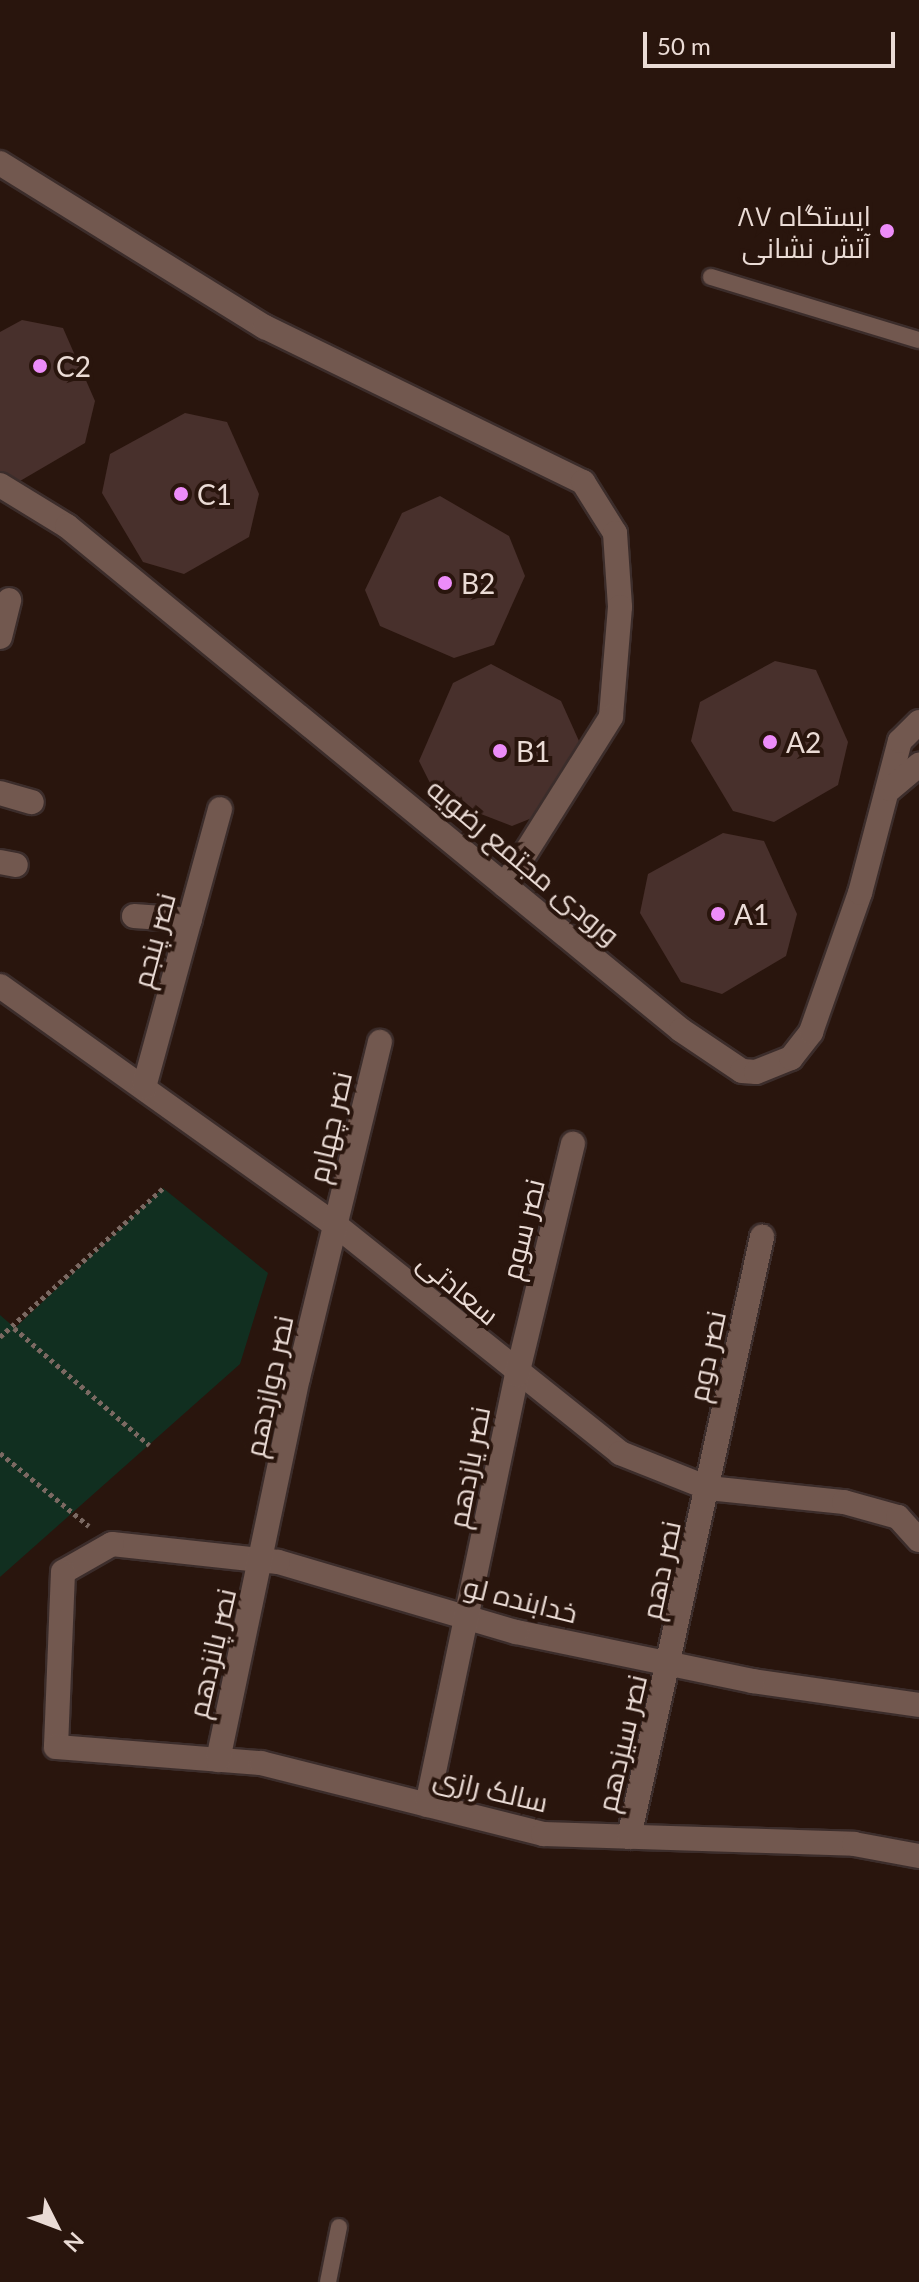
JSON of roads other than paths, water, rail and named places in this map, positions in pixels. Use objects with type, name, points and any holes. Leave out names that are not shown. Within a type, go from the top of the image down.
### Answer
[{"type":"street","points":[[0,163],[265,327],[583,482],[615,533],[620,607],[611,717],[505,885]]},
{"type":"street","name":"ورودی مجتمع رضویه","points":[[0,485],[67,526],[723,1063],[756,1072],[791,1058],[811,1032],[890,789],[900,741],[919,722]]},
{"type":"street","points":[[1,632],[9,600]]},
{"type":"street","points":[[890,789],[919,765]]},
{"type":"street","points":[[0,793],[32,802]]},
{"type":"street","name":"نصر پنجم","points":[[144,1087],[220,809]]},
{"type":"street","points":[[134,916],[190,920]]},
{"type":"street","name":"سعادتی","points":[[0,986],[337,1226],[517,1375],[620,1453],[708,1488],[844,1502],[898,1517],[919,1540]]},
{"type":"street","name":"نصر چهارم","points":[[337,1226],[380,1042]]},
{"type":"street","name":"نصر سوم","points":[[517,1375],[573,1144]]},
{"type":"street","name":"نصر دوازدهم","points":[[263,1560],[298,1378],[337,1226]]},
{"type":"street","name":"نصر دوم","points":[[708,1488],[762,1237]]},
{"type":"street","name":"نصر یازدهم","points":[[427,1805],[469,1618],[517,1375]]},
{"type":"street","name":"نصر دهم","points":[[670,1664],[708,1488]]},
{"type":"street","name":"خدابنده لو","points":[[54,1746],[63,1572],[112,1544],[263,1560],[469,1618],[670,1664],[919,1705]]},
{"type":"street","name":"نصر پانزدهم","points":[[218,1760],[263,1560]]},
{"type":"street","name":"نصر سیزدهم","points":[[629,1837],[670,1664]]},
{"type":"street","name":"سالک رازی","points":[[54,1746],[261,1763],[543,1834],[854,1844],[919,1856]]},
{"type":"lane","points":[[711,277],[919,340]]},
{"type":"lane","points":[[328,2282],[339,2227]]},
{"type":"place","name":"ایستگاه ۸۷ آتش نشانی","points":[[887,231]]},
{"type":"place","name":"C2","points":[[40,366]]},
{"type":"place","name":"C1","points":[[181,494]]},
{"type":"place","name":"B2","points":[[445,583]]},
{"type":"place","name":"A2","points":[[770,742]]},
{"type":"place","name":"B1","points":[[500,751]]},
{"type":"place","name":"A1","points":[[718,914]]}]
